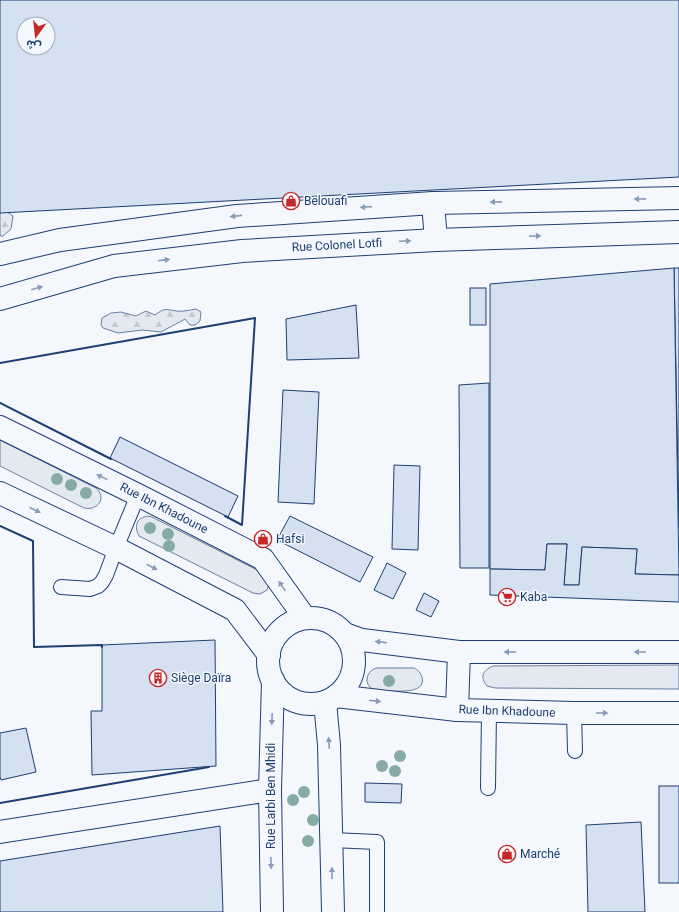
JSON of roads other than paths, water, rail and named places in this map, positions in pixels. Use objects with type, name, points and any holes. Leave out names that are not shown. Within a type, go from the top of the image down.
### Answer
[{"type":"street","points":[[0,254],[60,240],[237,216],[433,203],[679,198]]},
{"type":"street","points":[[433,203],[436,240]]},
{"type":"street","name":"Rue Colonel Lotfi","points":[[0,298],[114,266],[242,251],[436,240],[679,232]]},
{"type":"street","name":"Rue Ibn Khadoune","points":[[0,427],[263,559],[305,618]]},
{"type":"street","points":[[0,493],[116,548],[234,610],[269,655]]},
{"type":"street","points":[[305,618],[320,619],[334,624],[345,634],[352,647],[355,660],[353,674],[346,686],[330,699],[313,704],[301,702],[280,690],[273,680],[269,668],[269,655],[272,644],[277,635],[285,627],[294,621],[305,618]]},
{"type":"street","points":[[345,634],[362,640],[458,652],[679,652]]},
{"type":"street","points":[[457,710],[458,652]]},
{"type":"street","name":"Rue Larbi Ben Mhidi","points":[[272,912],[270,790],[273,680]]},
{"type":"street","points":[[330,699],[329,745],[333,912]]},
{"type":"street","name":"Rue Ibn Khadoune","points":[[330,699],[457,710],[574,713],[679,713]]},
{"type":"street","points":[[0,832],[270,790]]},
{"type":"lane","points":[[61,587],[90,589],[98,586],[102,582],[138,495]]},
{"type":"lane","points":[[488,711],[488,788]]},
{"type":"lane","points":[[574,713],[574,750]]},
{"type":"lane","points":[[332,840],[377,842],[377,912]]},
{"type":"place","name":"Belouafi","points":[[291,201]]},
{"type":"place","name":"Hafsi","points":[[263,539]]},
{"type":"place","name":"Kaba","points":[[507,597]]},
{"type":"place","name":"Siège Daïra","points":[[158,678]]},
{"type":"place","name":"Marché","points":[[507,854]]}]
